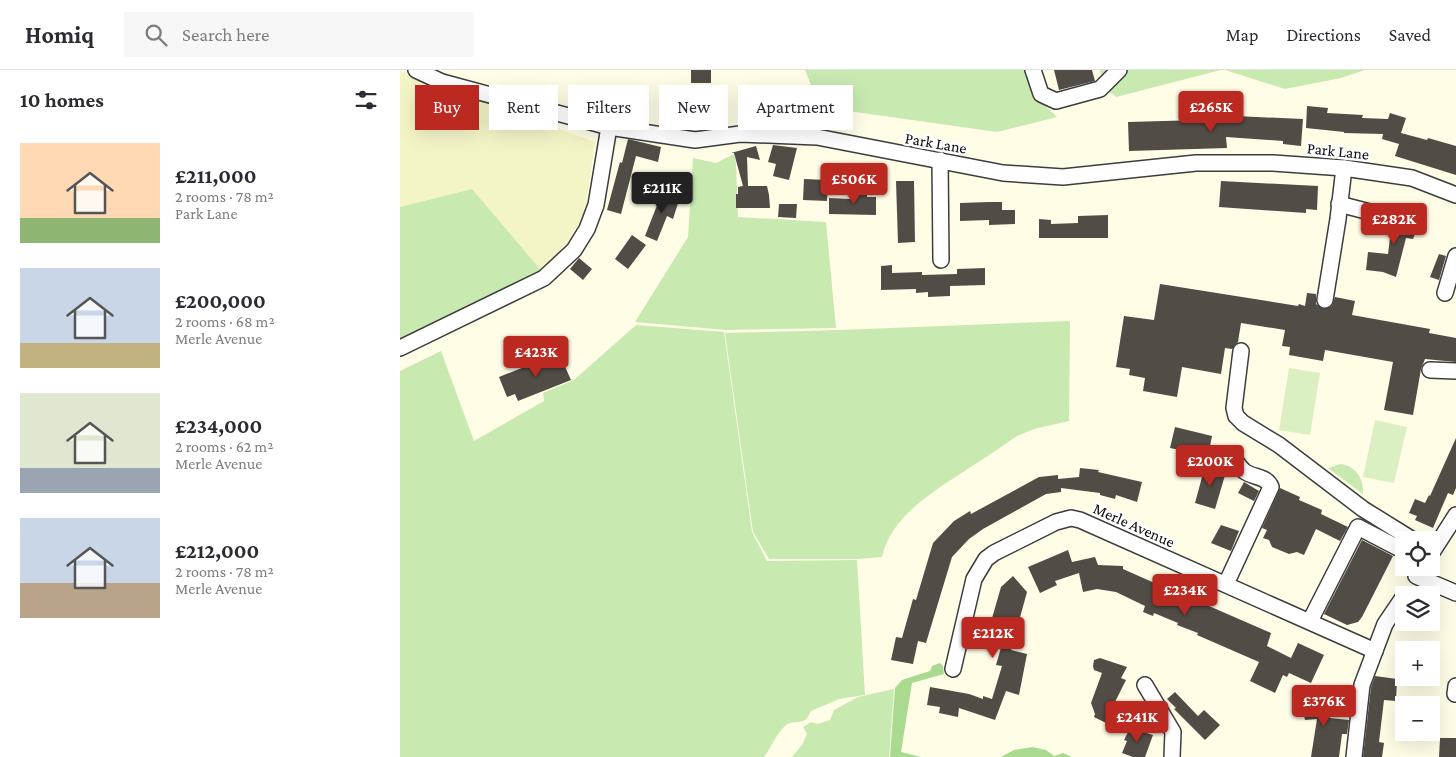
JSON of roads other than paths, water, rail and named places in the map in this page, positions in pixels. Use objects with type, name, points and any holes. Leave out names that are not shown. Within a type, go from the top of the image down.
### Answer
[{"type":"street","name":"Park Lane","points":[[416,70],[442,82],[568,116]]},
{"type":"street","points":[[1033,70],[1041,94],[1056,101],[1100,89],[1119,70]]},
{"type":"street","points":[[400,348],[544,278],[574,250],[587,229],[596,205],[608,130]]},
{"type":"street","name":"Park Lane","points":[[629,130],[695,140],[740,134],[817,137],[1003,173],[1062,177],[1196,163],[1273,162],[1344,168],[1412,178],[1456,195]]},
{"type":"street","points":[[940,160],[941,260]]},
{"type":"street","points":[[1325,300],[1344,168]]},
{"type":"street","points":[[1339,204],[1385,216]]},
{"type":"street","points":[[1445,293],[1456,256]]},
{"type":"street","points":[[1241,351],[1234,408],[1236,416],[1243,423],[1279,445],[1363,509],[1398,531]]},
{"type":"street","points":[[1430,370],[1456,371]]},
{"type":"street","points":[[1226,584],[1271,487],[1267,481],[1244,471],[1234,458],[1228,454]]},
{"type":"street","points":[[1440,540],[1456,515]]},
{"type":"street","name":"Merle Avenue","points":[[953,669],[974,579],[986,560],[994,553],[1064,519],[1071,518],[1080,520],[1375,651]]},
{"type":"street","points":[[1310,621],[1358,527],[1395,546]]},
{"type":"street","points":[[1426,576],[1456,593]]},
{"type":"street","points":[[1354,757],[1362,685],[1385,624],[1395,609]]},
{"type":"street","points":[[1145,684],[1173,732],[1172,757]]}]
